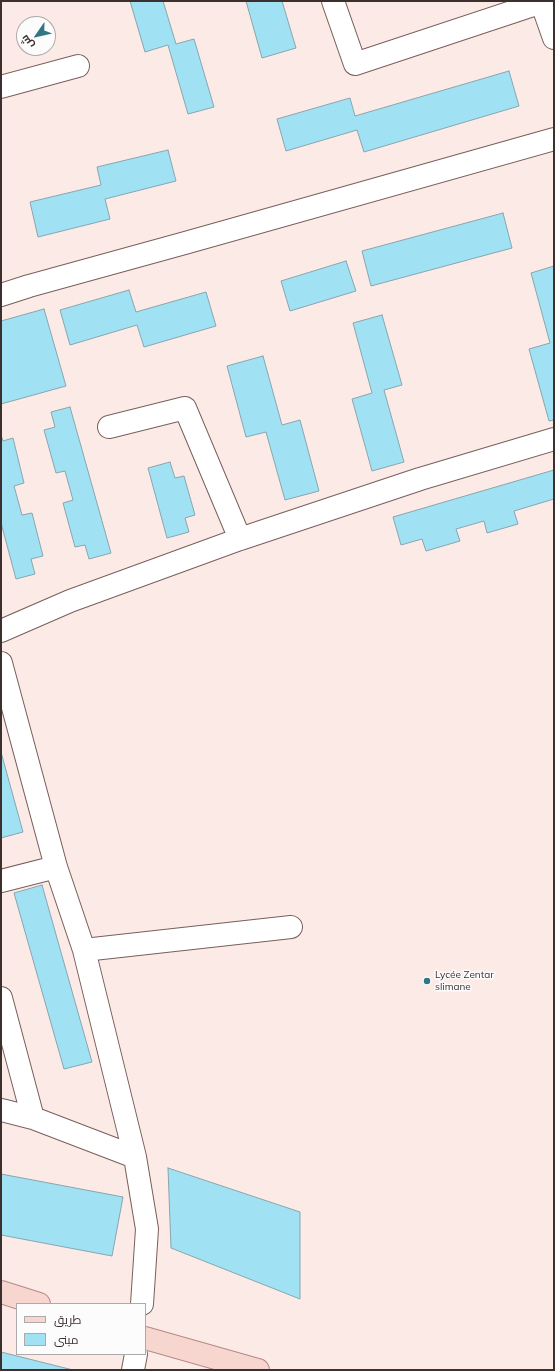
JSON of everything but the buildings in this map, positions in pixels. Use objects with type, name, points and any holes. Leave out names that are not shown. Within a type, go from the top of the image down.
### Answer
[{"type":"main road","points":[[1,1292],[36,1303]]},
{"type":"main road","points":[[146,1338],[258,1370]]},
{"type":"street","points":[[333,1],[355,64],[541,2],[554,38]]},
{"type":"street","points":[[1,87],[78,66]]},
{"type":"street","points":[[1,295],[185,244],[553,137]]},
{"type":"street","points":[[109,427],[185,408],[240,538]]},
{"type":"street","points":[[1,631],[70,601],[240,538],[420,479],[554,439]]},
{"type":"street","points":[[1,663],[56,867],[84,950],[135,1157],[148,1229],[142,1303]]},
{"type":"street","points":[[1,880],[56,867]]},
{"type":"street","points":[[84,950],[291,927]]},
{"type":"street","points":[[1,998],[32,1118]]},
{"type":"street","points":[[1,1110],[32,1118],[135,1157]]},
{"type":"street","points":[[133,1370],[136,1355]]},
{"type":"place","name":"Lycée Zentar slimane","points":[[427,981]]}]
